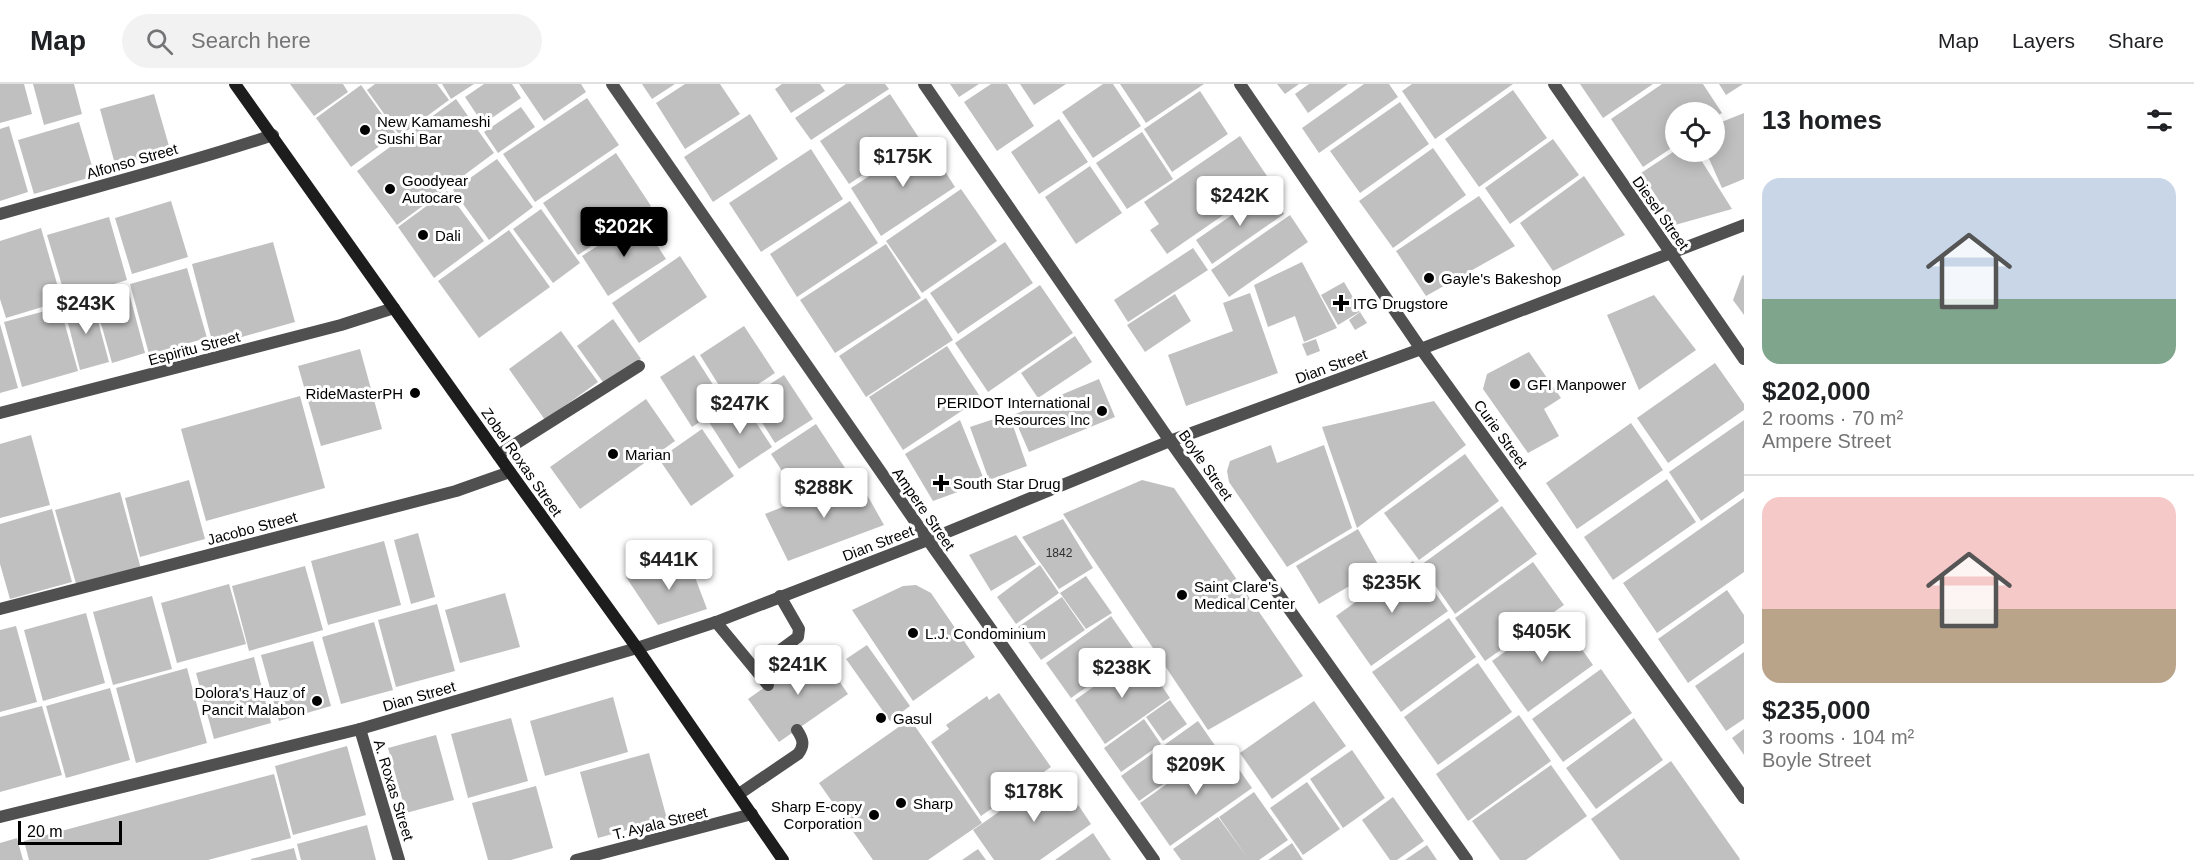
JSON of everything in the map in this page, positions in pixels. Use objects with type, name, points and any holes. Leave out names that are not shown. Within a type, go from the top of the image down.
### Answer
[{"type":"main road","name":"Zobel Roxas Street","points":[[235,84],[637,648],[783,860]]},
{"type":"street","name":"Ampere Street","points":[[612,84],[928,540],[1154,860]]},
{"type":"street","name":"Boyle Street","points":[[924,84],[1170,441],[1467,860]]},
{"type":"street","name":"Curie Street","points":[[1240,84],[1421,349],[1744,798]]},
{"type":"street","name":"Diesel Street","points":[[1554,84],[1744,359]]},
{"type":"street","name":"Alfonso Street","points":[[0,214],[213,155],[273,135]]},
{"type":"street","name":"Dian Street","points":[[0,817],[360,729],[637,648],[716,622],[928,540],[1170,441],[1421,349],[1744,225]]},
{"type":"street","name":"Espiritu Street","points":[[0,413],[341,325],[394,308]]},
{"type":"street","points":[[498,455],[639,366]]},
{"type":"street","name":"Jacobo Street","points":[[0,609],[456,491],[510,472]]},
{"type":"street","points":[[755,669],[798,637],[799,629],[780,596]]},
{"type":"street","points":[[716,622],[768,686]]},
{"type":"street","name":"A. Roxas Street","points":[[360,729],[399,860]]},
{"type":"street","points":[[739,794],[798,754],[802,748],[803,739],[797,730]]},
{"type":"street","name":"T. Ayala Street","points":[[576,860],[752,814]]},
{"type":"building","points":[[0,84],[24,84],[32,114],[0,123]]},
{"type":"building","points":[[33,84],[74,84],[82,114],[44,125]]},
{"type":"building","points":[[290,84],[343,84],[348,92],[314,116]]},
{"type":"building","points":[[375,84],[437,84],[449,100],[400,136],[367,90]]},
{"type":"building","points":[[442,84],[474,84],[451,99]]},
{"type":"building","points":[[484,84],[512,84],[521,98],[483,124],[465,97]]},
{"type":"building","points":[[519,84],[581,84],[586,92],[544,121]]},
{"type":"building","points":[[642,84],[675,84],[652,99]]},
{"type":"building","points":[[685,84],[720,84],[740,114],[685,149],[656,103]]},
{"type":"building","points":[[782,84],[820,84],[825,91],[791,113],[775,89]]},
{"type":"building","points":[[846,84],[885,84],[889,89],[811,140],[795,118]]},
{"type":"building","points":[[950,84],[979,84],[959,97]]},
{"type":"building","points":[[991,84],[1007,84],[1034,126],[997,151],[964,102]]},
{"type":"building","points":[[1020,84],[1066,84],[1034,105]]},
{"type":"building","points":[[1103,84],[1113,84],[1141,126],[1093,158],[1062,112]]},
{"type":"building","points":[[1120,84],[1204,84],[1146,123]]},
{"type":"building","points":[[1277,84],[1299,84],[1285,94]]},
{"type":"building","points":[[1309,84],[1348,84],[1308,113],[1295,94]]},
{"type":"building","points":[[1364,84],[1389,84],[1398,97],[1319,153],[1302,128]]},
{"type":"building","points":[[1412,84],[1513,84],[1435,139],[1402,91]]},
{"type":"building","points":[[1580,84],[1653,84],[1603,118]]},
{"type":"building","points":[[1662,84],[1703,84],[1715,102],[1665,102],[1665,152],[1643,167],[1611,119]]},
{"type":"building","points":[[1719,84],[1743,84],[1726,95]]},
{"type":"building","points":[[361,85],[396,134],[351,167],[316,118]]},
{"type":"building","points":[[1513,90],[1547,138],[1479,187],[1445,139]]},
{"type":"building","points":[[1200,91],[1228,134],[1172,172],[1144,129]]},
{"type":"building","points":[[154,94],[171,153],[116,168],[100,109]]},
{"type":"building","points":[[890,94],[919,138],[849,184],[820,141]]},
{"type":"building","points":[[587,98],[619,145],[535,202],[503,154]]},
{"type":"building","points":[[456,99],[494,153],[397,225],[357,171]]},
{"type":"building","points":[[1400,102],[1429,144],[1360,193],[1330,151]]},
{"type":"building","points":[[521,107],[535,127],[498,153],[484,132]]},
{"type":"building","points":[[1744,113],[1744,179],[1722,188],[1710,162],[1725,162],[1725,121]]},
{"type":"building","points":[[750,114],[778,159],[713,202],[684,157]]},
{"type":"building","points":[[1059,119],[1088,162],[1039,194],[1011,152]]},
{"type":"building","points":[[79,122],[95,176],[34,194],[18,140]]},
{"type":"building","points":[[9,126],[28,192],[0,201],[0,129]]},
{"type":"building","points":[[1142,132],[1173,179],[1127,209],[1096,163]]},
{"type":"building","points":[[1240,136],[1271,182],[1167,254],[1150,230],[1159,224],[1144,202]]},
{"type":"building","points":[[1553,139],[1579,175],[1510,224],[1485,188]]},
{"type":"building","points":[[925,140],[955,187],[881,236],[851,188]]},
{"type":"building","points":[[1433,148],[1466,195],[1393,248],[1359,201]]},
{"type":"building","points":[[811,149],[843,199],[761,252],[729,203]]},
{"type":"building","points":[[616,153],[651,206],[578,255],[543,203]]},
{"type":"building","points":[[1665,157],[1665,162],[1702,162],[1732,209],[1675,225],[1641,173]]},
{"type":"building","points":[[497,159],[533,207],[489,240],[453,190]]},
{"type":"building","points":[[1090,166],[1122,213],[1076,244],[1045,197]]},
{"type":"building","points":[[1584,176],[1625,235],[1553,271],[1520,223]]},
{"type":"building","points":[[961,189],[997,241],[922,293],[886,241]]},
{"type":"building","points":[[1268,190],[1284,214],[1212,264],[1196,240]]},
{"type":"building","points":[[447,191],[484,241],[434,278],[398,227]]},
{"type":"building","points":[[1479,196],[1515,246],[1426,296],[1396,251]]},
{"type":"building","points":[[171,201],[188,257],[132,274],[115,218]]},
{"type":"building","points":[[850,201],[878,243],[797,297],[770,254]]},
{"type":"building","points":[[541,209],[580,263],[553,283],[513,229]]},
{"type":"building","points":[[1290,215],[1308,242],[1229,297],[1211,270]]},
{"type":"building","points":[[109,217],[127,280],[66,299],[47,235]]},
{"type":"building","points":[[640,219],[666,259],[608,296],[582,256]]},
{"type":"building","points":[[41,228],[62,301],[6,318],[0,299],[0,241]]},
{"type":"building","points":[[509,230],[550,287],[479,338],[438,281]]},
{"type":"building","points":[[273,242],[295,322],[213,345],[192,264]]},
{"type":"building","points":[[1005,242],[1033,283],[958,334],[930,293]]},
{"type":"building","points":[[886,244],[921,298],[835,353],[800,300]]},
{"type":"building","points":[[1193,248],[1208,270],[1128,322],[1114,300]]},
{"type":"building","points":[[680,256],[707,297],[639,343],[612,303]]},
{"type":"building","points":[[1302,262],[1337,328],[1304,342],[1295,316],[1268,327],[1254,285]]},
{"type":"building","points":[[187,268],[207,338],[149,354],[130,284]]},
{"type":"building","points":[[1744,275],[1744,315],[1733,300]]},
{"type":"building","name":"ITG Drugstore","points":[[1344,282],[1361,311],[1338,325],[1321,295]]},
{"type":"building","points":[[1040,285],[1073,333],[988,392],[955,343]]},
{"type":"building","points":[[128,289],[145,353],[112,363],[94,298]]},
{"type":"building","points":[[1250,293],[1278,373],[1186,406],[1168,355],[1233,331],[1223,303]]},
{"type":"building","points":[[1175,294],[1191,321],[1145,352],[1127,325]]},
{"type":"building","points":[[1654,295],[1696,350],[1639,390],[1607,315]]},
{"type":"building","points":[[926,298],[953,340],[866,397],[839,356]]},
{"type":"building","points":[[92,299],[109,362],[80,370],[64,307]]},
{"type":"building","points":[[60,307],[78,371],[22,387],[4,322]]},
{"type":"building","points":[[1360,312],[1367,323],[1355,330],[1349,320]]},
{"type":"building","points":[[613,319],[641,359],[605,385],[577,346]]},
{"type":"building","points":[[0,324],[18,388],[0,393]]},
{"type":"building","points":[[744,326],[775,373],[730,403],[700,355]]},
{"type":"building","points":[[561,331],[598,382],[545,420],[509,369]]},
{"type":"building","points":[[1075,336],[1092,362],[1038,398],[1021,373]]},
{"type":"building","points":[[1316,339],[1320,351],[1307,356],[1302,344]]},
{"type":"building","points":[[947,346],[981,398],[903,450],[869,397]]},
{"type":"building","points":[[360,349],[382,429],[321,446],[298,366]]},
{"type":"building","points":[[1529,352],[1561,398],[1544,409],[1559,436],[1528,453],[1483,389],[1487,374]]},
{"type":"building","points":[[694,355],[726,405],[692,427],[660,377]]},
{"type":"building","points":[[1715,363],[1744,404],[1744,410],[1668,463],[1637,418]]},
{"type":"building","points":[[784,375],[813,419],[775,443],[747,399]]},
{"type":"building","points":[[1099,379],[1115,417],[1029,452],[1013,415]]},
{"type":"building","points":[[300,396],[325,488],[206,521],[181,429]]},
{"type":"building","name":"Marian","points":[[646,399],[675,441],[580,509],[550,467]]},
{"type":"building","points":[[742,401],[772,447],[739,469],[709,422]]},
{"type":"building","points":[[1434,401],[1466,445],[1357,528],[1322,427]]},
{"type":"building","points":[[1009,414],[1027,466],[989,480],[970,427]]},
{"type":"building","points":[[960,420],[985,482],[933,501],[905,454]]},
{"type":"building","points":[[1744,420],[1744,491],[1701,521],[1669,472]]},
{"type":"building","points":[[1631,423],[1663,470],[1577,529],[1546,483]]},
{"type":"building","points":[[816,424],[845,468],[795,491],[771,454]]},
{"type":"building","points":[[702,429],[734,476],[691,506],[659,459]]},
{"type":"building","points":[[31,435],[50,505],[0,518],[0,444]]},
{"type":"building","points":[[1271,445],[1277,463],[1324,445],[1352,528],[1287,567],[1229,482],[1227,471],[1230,461]]},
{"type":"building","points":[[1465,454],[1499,501],[1419,560],[1384,513]]},
{"type":"building","points":[[857,477],[884,525],[788,561],[765,514]]},
{"type":"building","points":[[1667,479],[1696,522],[1613,580],[1584,537]]},
{"type":"building","points":[[189,480],[205,539],[140,557],[125,498]]},
{"type":"building","name":"Saint Clare's Medical Center","points":[[1142,480],[1174,488],[1303,676],[1208,730],[1063,514]]},
{"type":"building","points":[[120,492],[141,569],[77,587],[55,510]]},
{"type":"building","points":[[1744,498],[1744,572],[1657,633],[1623,583]]},
{"type":"building","points":[[1502,506],[1537,554],[1455,614],[1421,565]]},
{"type":"building","points":[[52,509],[72,582],[10,599],[0,564],[0,524]]},
{"type":"building","points":[[1063,519],[1093,568],[1059,589],[1022,537]]},
{"type":"building","points":[[1358,529],[1380,568],[1319,604],[1296,566]]},
{"type":"building","points":[[418,533],[435,597],[411,604],[394,540]]},
{"type":"building","points":[[1016,535],[1036,564],[991,591],[969,555]]},
{"type":"building","points":[[384,541],[401,605],[328,625],[311,561]]},
{"type":"building","points":[[687,556],[707,609],[658,625],[626,577]]},
{"type":"building","points":[[1413,561],[1448,611],[1371,666],[1336,616]]},
{"type":"building","points":[[1533,562],[1564,605],[1485,661],[1455,618]]},
{"type":"building","points":[[1040,565],[1059,593],[1016,624],[997,597]]},
{"type":"building","points":[[305,566],[323,630],[249,651],[232,586]]},
{"type":"building","points":[[1086,576],[1112,613],[1086,629],[1060,593]]},
{"type":"building","points":[[229,584],[246,644],[177,663],[161,603]]},
{"type":"building","name":"L.J. Condominium","points":[[916,585],[931,593],[975,657],[913,701],[852,610],[903,586]]},
{"type":"building","points":[[1727,590],[1744,615],[1744,643],[1688,683],[1658,639]]},
{"type":"building","points":[[505,593],[520,647],[460,663],[445,610]]},
{"type":"building","points":[[152,596],[172,669],[113,685],[93,612]]},
{"type":"building","points":[[1062,597],[1085,630],[1041,660],[1018,627]]},
{"type":"building","points":[[437,604],[455,671],[396,687],[378,620]]},
{"type":"building","points":[[86,613],[105,683],[43,701],[24,630]]},
{"type":"building","points":[[1557,614],[1593,665],[1528,712],[1492,661]]},
{"type":"building","points":[[1111,616],[1136,652],[1071,698],[1046,663]]},
{"type":"building","points":[[1449,618],[1476,657],[1401,712],[1372,672]]},
{"type":"building","points":[[374,622],[393,690],[341,704],[322,637]]},
{"type":"building","points":[[16,626],[37,702],[0,712],[0,630]]},
{"type":"building","points":[[313,641],[331,706],[279,721],[261,655]]},
{"type":"building","points":[[867,645],[910,706],[890,721],[846,659]]},
{"type":"building","points":[[818,650],[848,694],[779,742],[748,699]]},
{"type":"building","points":[[1744,652],[1744,719],[1726,731],[1695,686]]},
{"type":"building","points":[[1140,654],[1170,698],[1105,744],[1075,700]]},
{"type":"building","points":[[254,657],[271,723],[214,739],[196,673]]},
{"type":"building","points":[[1478,663],[1512,712],[1438,765],[1404,717]]},
{"type":"building","points":[[187,668],[207,743],[136,763],[116,688]]},
{"type":"building","points":[[1601,669],[1632,713],[1563,762],[1532,719]]},
{"type":"building","points":[[110,688],[130,760],[66,778],[46,706]]},
{"type":"building","points":[[999,693],[1051,767],[981,816],[931,742],[949,729],[946,725],[987,696],[989,700]]},
{"type":"building","points":[[613,697],[628,752],[545,776],[530,721]]},
{"type":"building","points":[[1170,700],[1187,724],[1163,741],[1146,717]]},
{"type":"building","points":[[1314,701],[1346,746],[1272,799],[1240,753]]},
{"type":"building","points":[[42,706],[62,775],[0,792],[0,717]]},
{"type":"building","points":[[1519,715],[1551,761],[1468,821],[1436,774]]},
{"type":"building","points":[[511,718],[528,781],[468,798],[451,734]]},
{"type":"building","points":[[1634,718],[1663,760],[1596,809],[1566,768]]},
{"type":"building","name":"Sharp","points":[[910,719],[982,823],[928,860],[873,860],[819,783]]},
{"type":"building","points":[[1144,719],[1161,744],[1121,772],[1104,748]]},
{"type":"building","points":[[1198,721],[1216,747],[1139,801],[1121,776]]},
{"type":"building","points":[[1744,729],[1744,755],[1732,738]]},
{"type":"building","points":[[436,735],[454,800],[406,813],[388,748]]},
{"type":"building","points":[[1222,745],[1252,788],[1170,846],[1140,803]]},
{"type":"building","points":[[347,746],[366,815],[293,835],[275,766]]},
{"type":"building","points":[[1352,750],[1385,798],[1343,828],[1310,779]]},
{"type":"building","points":[[649,753],[667,819],[598,838],[580,772]]},
{"type":"building","points":[[1671,761],[1739,860],[1620,860],[1591,819]]},
{"type":"building","points":[[1551,765],[1587,816],[1526,860],[1500,860],[1472,821]]},
{"type":"building","points":[[1056,772],[1091,824],[1040,860],[994,860],[973,830]]},
{"type":"building","points":[[274,774],[291,838],[208,860],[29,860],[24,841]]},
{"type":"building","points":[[1307,782],[1340,829],[1303,855],[1270,808]]},
{"type":"building","points":[[536,786],[553,848],[511,860],[488,860],[472,803]]},
{"type":"building","points":[[1254,792],[1288,840],[1259,860],[1181,860],[1173,849],[1218,817],[1247,857],[1219,817]]},
{"type":"building","points":[[1393,797],[1424,841],[1397,860],[1390,860],[1362,820]]},
{"type":"building","points":[[367,825],[376,860],[301,860],[297,844]]},
{"type":"building","points":[[1093,833],[1111,860],[1055,860]]},
{"type":"building","points":[[17,838],[23,860],[0,860],[0,843]]},
{"type":"building","points":[[1292,843],[1303,860],[1268,860]]},
{"type":"building","points":[[1427,845],[1437,860],[1405,860]]},
{"type":"building","points":[[294,848],[297,860],[251,860],[251,859]]},
{"type":"building","points":[[978,849],[986,860],[962,860]]},
{"type":"place","name":"New Kamameshi Sushi Bar","points":[[365,130]]},
{"type":"place","name":"Goodyear Autocare","points":[[390,189]]},
{"type":"place","name":"Dali","points":[[423,235]]},
{"type":"place","name":"Gayle's Bakeshop","points":[[1429,278]]},
{"type":"place","name":"ITG Drugstore","points":[[1341,303]]},
{"type":"place","name":"GFI Manpower","points":[[1515,384]]},
{"type":"place","name":"RideMasterPH","points":[[415,393]]},
{"type":"place","name":"PERIDOT International Resources Inc","points":[[1102,411]]},
{"type":"place","name":"Marian","points":[[613,454]]},
{"type":"place","name":"South Star Drug","points":[[941,483]]},
{"type":"place","name":"Saint Clare's Medical Center","points":[[1182,595]]},
{"type":"place","name":"L.J. Condominium","points":[[913,633]]},
{"type":"place","name":"Dolora's Hauz of Pancit Malabon","points":[[317,701]]},
{"type":"place","name":"Gasul","points":[[881,718]]},
{"type":"place","name":"Sharp","points":[[901,803]]},
{"type":"place","name":"Sharp E-copy Corporation","points":[[874,815]]}]
